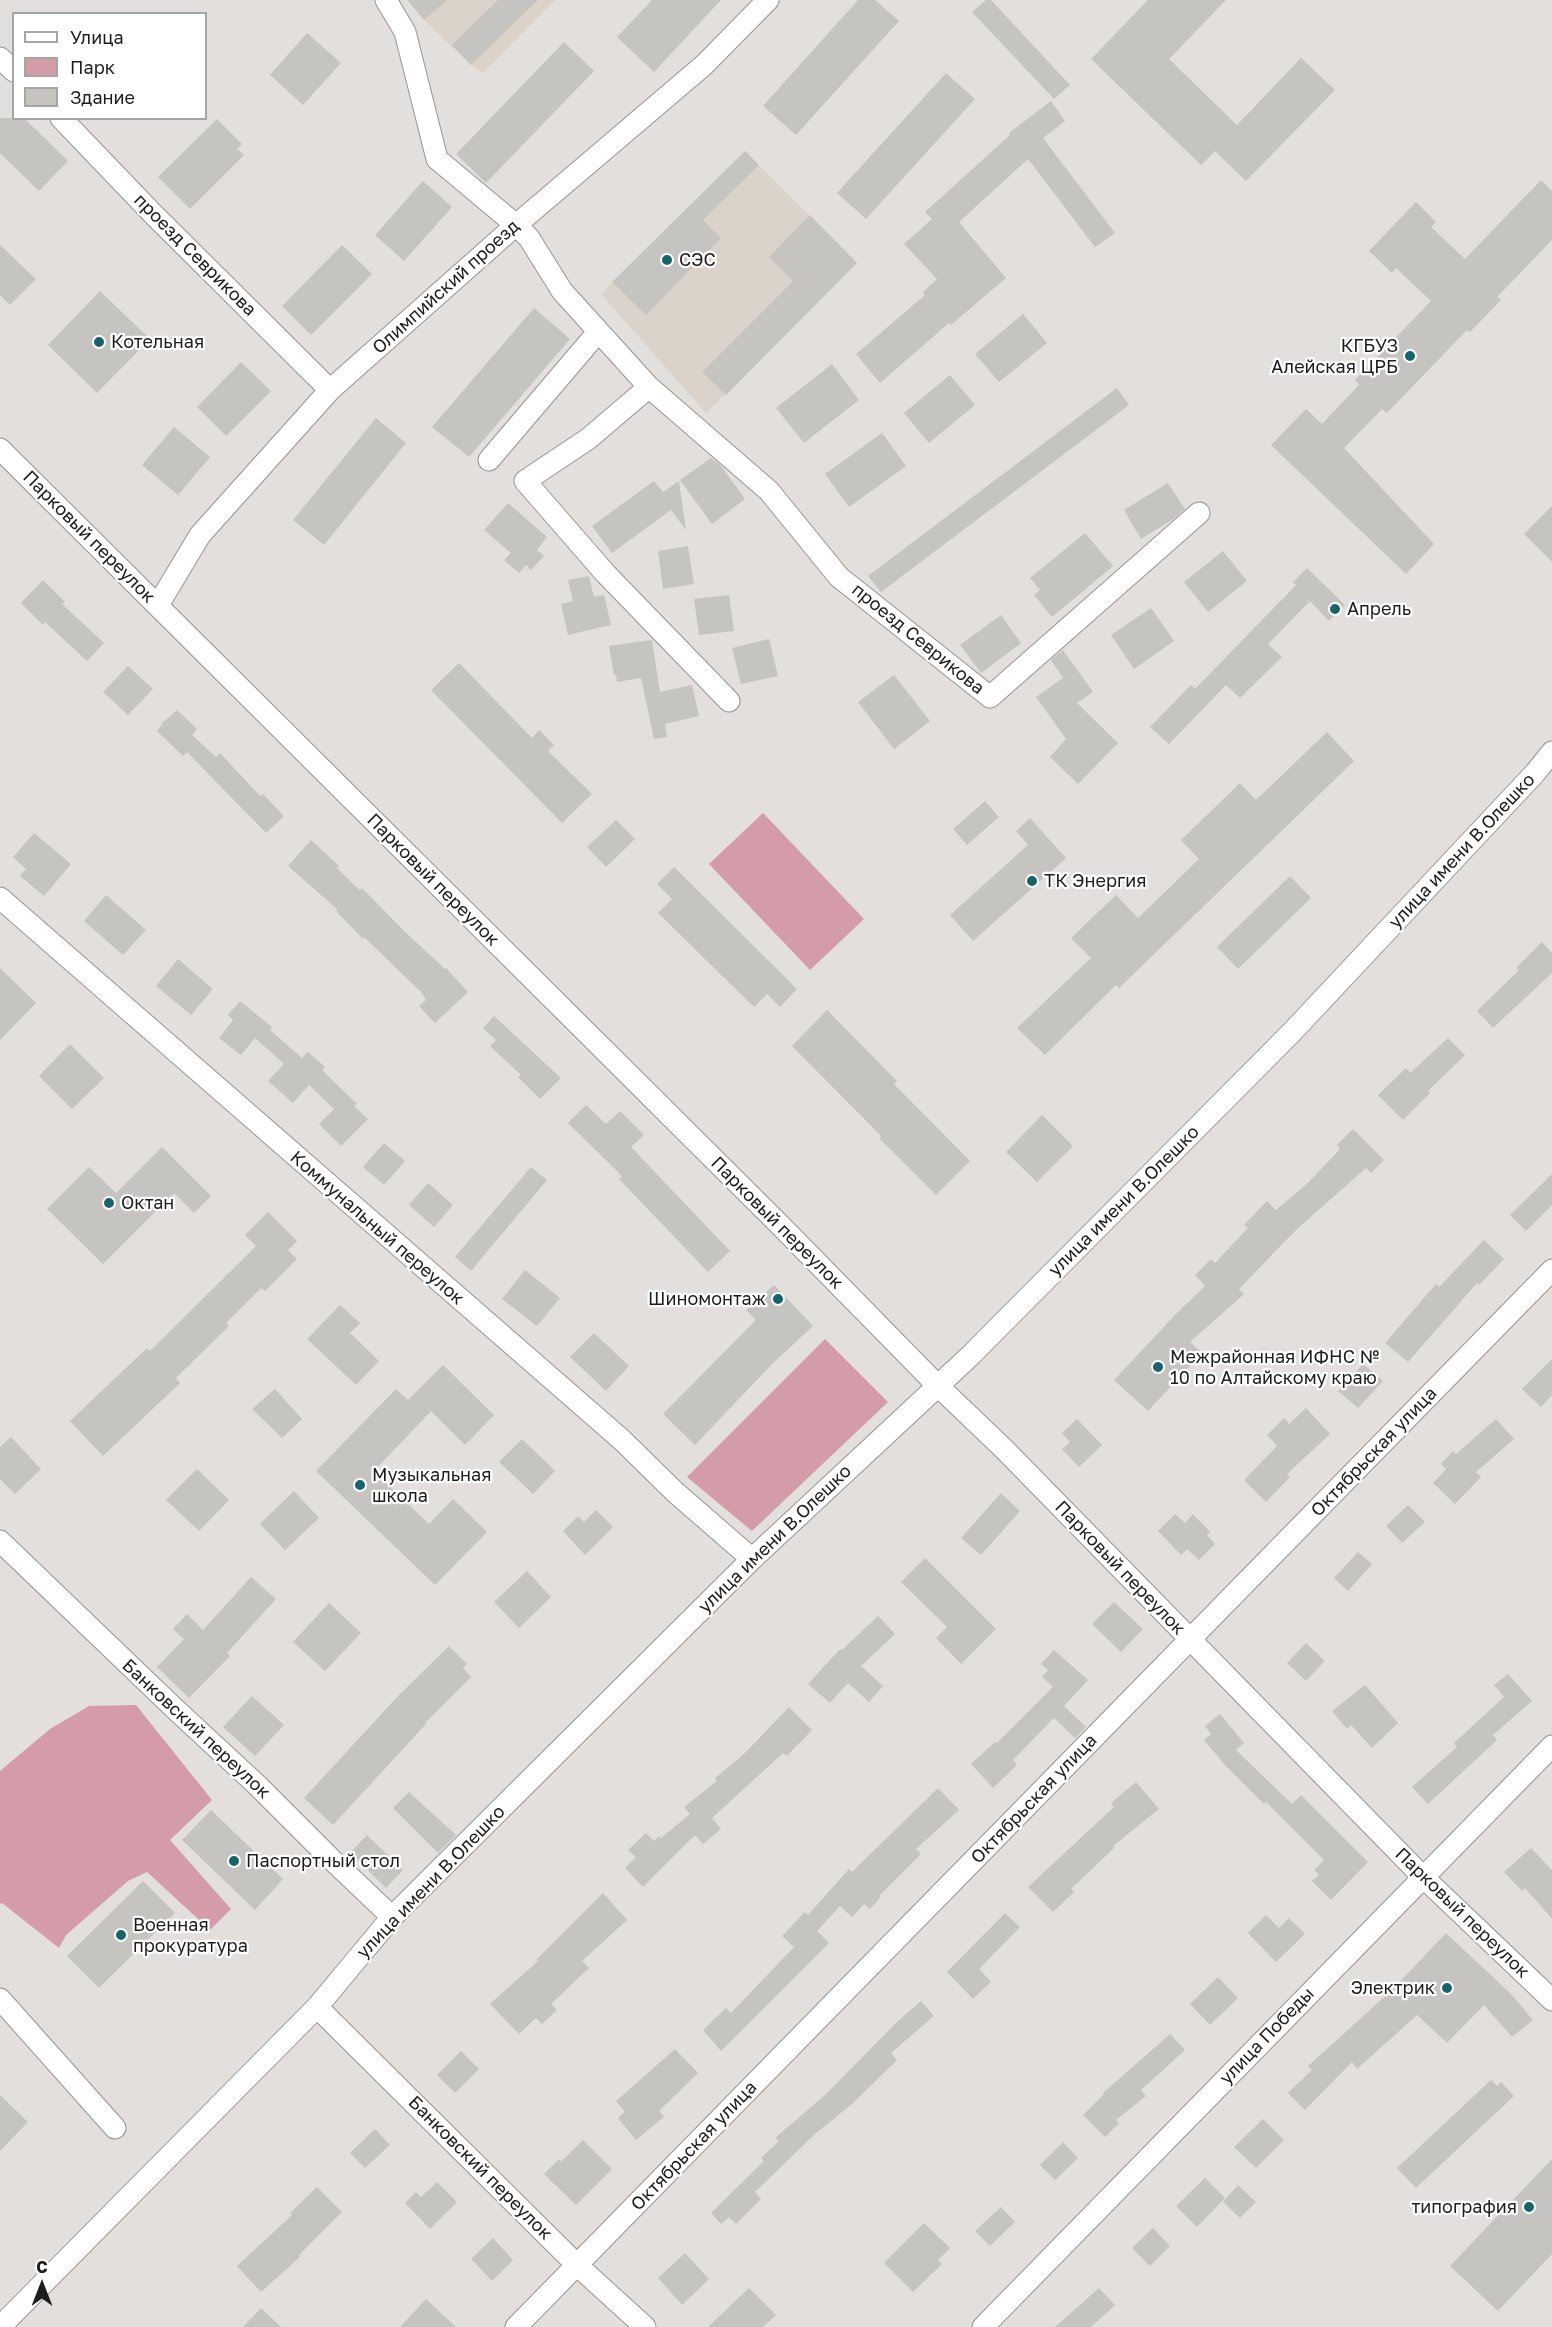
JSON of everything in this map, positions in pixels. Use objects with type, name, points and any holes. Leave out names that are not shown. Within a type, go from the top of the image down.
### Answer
[{"type":"street","name":"проезд Севрикова","points":[[386,0],[405,32],[437,159],[529,238],[562,291],[598,332],[649,387],[769,491],[839,577],[990,697],[1199,513]]},
{"type":"street","name":"Олимпийский проезд","points":[[158,605],[200,535],[330,390],[516,225],[704,65],[768,0]]},
{"type":"street","points":[[0,58],[12,69]]},
{"type":"street","name":"проезд Севрикова","points":[[63,120],[153,214],[330,390]]},
{"type":"street","points":[[489,460],[598,332]]},
{"type":"street","points":[[649,387],[588,439],[525,481],[605,573],[729,701]]},
{"type":"street","name":"Парковый переулок","points":[[0,448],[779,1224],[937,1385],[1004,1449],[1423,1877],[1552,2000]]},
{"type":"street","name":"улица имени В.Олешко","points":[[0,2327],[317,2007],[392,1917],[752,1559],[970,1356],[1292,1032],[1511,799],[1552,752]]},
{"type":"street","name":"Коммунальный переулок","points":[[0,898],[622,1440],[675,1492],[752,1559]]},
{"type":"street","name":"Октябрьская улица","points":[[516,2327],[1552,1270]]},
{"type":"street","name":"Банковский переулок","points":[[0,1541],[257,1785],[392,1917]]},
{"type":"street","name":"улица Победы","points":[[982,2327],[1552,1746]]},
{"type":"street","points":[[0,1999],[115,2128]]},
{"type":"street","name":"Банковский переулок","points":[[317,2007],[578,2266],[645,2327]]},
{"type":"shaded area","points":[[414,0],[555,0],[483,73],[471,65],[424,20],[410,3]]},
{"type":"shaded area","points":[[745,151],[857,263],[706,413],[601,294]]},
{"type":"green space","points":[[763,813],[864,919],[810,970],[709,864]]},
{"type":"green space","points":[[825,1339],[888,1402],[752,1531],[687,1477]]},
{"type":"green space","points":[[136,1705],[212,1800],[170,1840],[231,1909],[210,1930],[147,1872],[128,1881],[66,1935],[59,1948],[2,1903],[0,1904],[0,1771],[50,1729],[89,1706]]},
{"type":"building","points":[[407,0],[447,0],[424,20]]},
{"type":"building","points":[[498,0],[538,0],[471,65],[452,45]]},
{"type":"building","points":[[652,0],[721,0],[654,72],[617,37]]},
{"type":"building","points":[[858,0],[875,0],[899,21],[796,135],[763,106]]},
{"type":"building","points":[[986,0],[991,0],[1070,85],[1054,99],[972,12]]},
{"type":"building","points":[[1148,0],[1226,0],[1169,59],[1237,125],[1301,58],[1335,90],[1246,181],[1215,151],[1201,165],[1091,59]]},
{"type":"building","points":[[307,33],[341,63],[303,105],[270,75]]},
{"type":"building","points":[[564,42],[594,71],[486,183],[456,154]]},
{"type":"building","points":[[946,73],[975,99],[866,219],[837,193]]},
{"type":"building","points":[[1051,101],[1065,121],[1043,138],[1115,233],[1095,247],[1028,159],[959,222],[1006,278],[951,325],[949,323],[880,383],[856,354],[925,295],[923,292],[937,279],[904,244],[932,219],[925,212],[1010,135],[1009,133]]},
{"type":"building","points":[[0,118],[12,118],[12,120],[26,120],[68,161],[39,191],[0,153]]},
{"type":"building","points":[[217,119],[242,144],[237,149],[244,155],[190,209],[158,177]]},
{"type":"building","name":"СЭС","points":[[745,151],[759,165],[703,220],[721,238],[646,315],[612,282]]},
{"type":"building","name":"КГБУЗ Алейская ЦРБ","points":[[1541,180],[1552,191],[1552,240],[1497,297],[1501,300],[1470,332],[1467,330],[1387,413],[1382,409],[1344,448],[1434,544],[1406,574],[1271,445],[1306,409],[1322,424],[1359,385],[1355,380],[1431,301],[1396,268],[1392,273],[1369,251],[1416,202],[1436,222],[1431,227],[1465,259]]},
{"type":"building","points":[[423,181],[452,207],[404,261],[375,235]]},
{"type":"building","points":[[810,215],[857,263],[726,395],[702,372],[793,281],[769,257]]},
{"type":"building","points":[[0,245],[36,279],[10,305],[0,295]]},
{"type":"building","points":[[342,245],[372,274],[311,335],[282,306]]},
{"type":"building","name":"Котельная","points":[[100,291],[150,339],[97,393],[48,345]]},
{"type":"building","points":[[534,308],[570,339],[469,457],[432,427]]},
{"type":"building","points":[[1023,314],[1047,343],[999,382],[975,354]]},
{"type":"building","points":[[241,362],[271,391],[226,436],[197,407]]},
{"type":"building","points":[[832,364],[859,400],[804,443],[776,408]]},
{"type":"building","points":[[950,375],[975,405],[929,443],[904,413]]},
{"type":"building","points":[[1117,388],[1129,405],[881,592],[868,576]]},
{"type":"building","points":[[376,418],[406,443],[324,545],[293,520]]},
{"type":"building","points":[[174,427],[210,457],[178,495],[142,465]]},
{"type":"building","points":[[882,433],[906,466],[849,507],[825,474]]},
{"type":"building","points":[[711,458],[721,466],[745,499],[712,524],[680,480]]},
{"type":"building","points":[[654,481],[663,492],[679,481],[686,530],[671,510],[612,553],[592,526]]},
{"type":"building","points":[[1168,483],[1185,509],[1141,539],[1124,510]]},
{"type":"building","points":[[508,503],[547,537],[537,550],[544,556],[531,570],[526,565],[519,573],[504,560],[511,553],[484,530]]},
{"type":"building","points":[[1552,506],[1552,562],[1524,534]]},
{"type":"building","points":[[1085,533],[1113,566],[1052,617],[1034,595],[1040,590],[1030,578]]},
{"type":"building","points":[[688,546],[694,584],[663,589],[658,551]]},
{"type":"building","points":[[1223,551],[1247,581],[1208,612],[1184,582]]},
{"type":"building","points":[[1307,568],[1345,605],[1329,621],[1310,601],[1268,644],[1282,657],[1240,698],[1226,685],[1169,744],[1150,727],[1191,685],[1195,689],[1296,585],[1293,582]]},
{"type":"building","points":[[589,576],[594,597],[604,595],[611,625],[568,635],[561,604],[573,601],[568,580]]},
{"type":"building","points":[[43,580],[65,602],[62,604],[104,643],[87,661],[45,622],[43,625],[21,603]]},
{"type":"building","points":[[729,595],[734,631],[699,635],[694,599]]},
{"type":"building","points":[[1151,608],[1174,641],[1134,669],[1111,635]]},
{"type":"building","points":[[1001,615],[1021,643],[981,673],[960,645]]},
{"type":"building","points":[[769,639],[778,676],[741,684],[732,648]]},
{"type":"building","points":[[652,640],[660,692],[692,685],[699,716],[665,724],[667,737],[654,739],[641,678],[617,682],[609,646]]},
{"type":"building","points":[[1063,650],[1093,692],[1077,703],[1118,743],[1078,784],[1050,757],[1066,739],[1036,697],[1063,678],[1051,660]]},
{"type":"building","points":[[459,663],[532,738],[539,730],[554,745],[548,751],[592,794],[562,823],[431,690]]},
{"type":"building","points":[[128,666],[153,689],[128,715],[103,692]]},
{"type":"building","points":[[894,675],[930,721],[894,749],[858,702]]},
{"type":"building","points":[[177,710],[197,729],[192,735],[216,757],[220,753],[260,796],[263,794],[284,816],[266,833],[187,752],[183,756],[157,731],[161,724]]},
{"type":"building","points":[[1327,732],[1354,761],[1119,988],[1116,985],[1045,1055],[1017,1028],[1091,958],[1071,938],[1116,895],[1138,918],[1199,859],[1181,840],[1240,783],[1256,800]]},
{"type":"building","points":[[985,801],[999,817],[967,845],[953,829]]},
{"type":"building","points":[[1030,818],[1066,858],[973,941],[950,915],[1028,845],[1016,831]]},
{"type":"building","points":[[616,820],[635,839],[606,867],[587,847]]},
{"type":"building","points":[[34,833],[71,864],[44,896],[20,876],[26,869],[13,857]]},
{"type":"building","points":[[311,840],[339,866],[337,868],[359,890],[362,888],[468,992],[435,1023],[419,1006],[426,1000],[421,992],[364,937],[363,939],[336,911],[338,910],[288,866]]},
{"type":"building","points":[[674,867],[797,989],[780,1007],[767,994],[754,1007],[658,913],[672,899],[657,884]]},
{"type":"building","points":[[1290,876],[1311,898],[1238,969],[1217,947]]},
{"type":"building","points":[[106,895],[146,930],[123,955],[84,921]]},
{"type":"building","points":[[1542,942],[1552,953],[1552,973],[1493,1028],[1477,1011],[1519,970],[1516,968]]},
{"type":"building","points":[[178,959],[213,989],[191,1015],[156,986]]},
{"type":"building","points":[[0,968],[36,1003],[0,1040]]},
{"type":"building","points":[[240,1001],[272,1027],[270,1030],[302,1058],[308,1052],[325,1067],[322,1070],[357,1104],[354,1106],[368,1119],[341,1146],[319,1124],[334,1109],[309,1085],[293,1103],[268,1081],[284,1064],[255,1038],[241,1055],[219,1038],[233,1020],[228,1015]]},
{"type":"building","points":[[827,1010],[897,1081],[894,1084],[970,1161],[936,1195],[792,1046]]},
{"type":"building","points":[[494,1016],[561,1078],[540,1099],[518,1077],[521,1075],[490,1046],[496,1040],[483,1028]]},
{"type":"building","points":[[1448,1038],[1465,1055],[1428,1091],[1430,1093],[1403,1120],[1378,1095],[1406,1068],[1410,1073]]},
{"type":"building","points":[[70,1044],[104,1078],[72,1109],[39,1076]]},
{"type":"building","points":[[586,1105],[606,1124],[620,1111],[644,1135],[631,1147],[730,1251],[708,1272],[619,1179],[622,1176],[568,1123]]},
{"type":"building","points":[[1042,1115],[1073,1146],[1037,1182],[1006,1152]]},
{"type":"building","points":[[1353,1129],[1384,1160],[1371,1173],[1366,1168],[1297,1229],[1239,1289],[1244,1294],[1190,1342],[1202,1353],[1148,1411],[1114,1380],[1205,1286],[1195,1275],[1211,1259],[1215,1263],[1248,1228],[1244,1225],[1267,1201],[1276,1210],[1307,1184],[1340,1149],[1337,1145]]},
{"type":"building","points":[[384,1143],[405,1161],[384,1185],[363,1167]]},
{"type":"building","name":"Октан","points":[[162,1147],[211,1196],[194,1213],[174,1193],[103,1264],[47,1209],[89,1167],[116,1193]]},
{"type":"building","points":[[531,1167],[547,1180],[471,1271],[455,1257]]},
{"type":"building","points":[[1552,1174],[1552,1205],[1526,1231],[1510,1215]]},
{"type":"building","points":[[428,1183],[453,1205],[434,1227],[409,1205]]},
{"type":"building","points":[[268,1212],[297,1241],[288,1250],[297,1259],[265,1291],[261,1288],[226,1323],[229,1326],[176,1378],[180,1383],[103,1456],[70,1421],[147,1348],[150,1351],[256,1246],[245,1235]]},
{"type":"building","points":[[1484,1240],[1504,1259],[1479,1285],[1477,1283],[1408,1362],[1385,1343],[1436,1284],[1439,1287]]},
{"type":"building","points":[[525,1270],[560,1298],[537,1326],[502,1299]]},
{"type":"building","points":[[774,1285],[813,1326],[771,1365],[695,1445],[663,1414],[756,1320],[746,1310]]},
{"type":"building","points":[[340,1305],[360,1323],[350,1333],[379,1361],[356,1385],[307,1339]]},
{"type":"building","points":[[594,1333],[629,1366],[606,1391],[570,1357]]},
{"type":"building","points":[[1552,1359],[1552,1395],[1541,1407],[1522,1389]]},
{"type":"building","points":[[1363,1364],[1383,1381],[1358,1408],[1338,1391]]},
{"type":"building","name":"Музыкальная школа","points":[[443,1365],[494,1415],[465,1445],[431,1411],[374,1471],[429,1524],[453,1499],[487,1532],[435,1585],[316,1471],[396,1389],[408,1400]]},
{"type":"building","points":[[275,1389],[302,1419],[282,1438],[252,1409]]},
{"type":"building","points":[[1306,1408],[1330,1434],[1287,1474],[1290,1477],[1266,1502],[1244,1480],[1277,1446],[1267,1435],[1284,1418],[1289,1424]]},
{"type":"building","points":[[1077,1419],[1102,1445],[1079,1467],[1062,1449],[1070,1442],[1062,1433]]},
{"type":"building","points":[[1496,1419],[1514,1439],[1476,1472],[1481,1477],[1455,1504],[1433,1483],[1446,1469],[1441,1464],[1453,1451],[1456,1454]]},
{"type":"building","points":[[11,1437],[41,1469],[15,1494],[0,1479],[0,1447]]},
{"type":"building","points":[[522,1439],[555,1471],[533,1494],[499,1462]]},
{"type":"building","points":[[197,1469],[229,1500],[199,1531],[166,1500]]},
{"type":"building","points":[[294,1491],[319,1518],[285,1550],[260,1524]]},
{"type":"building","points":[[1001,1493],[1020,1511],[981,1555],[961,1538]]},
{"type":"building","points":[[1408,1505],[1425,1522],[1402,1543],[1386,1526]]},
{"type":"building","points":[[596,1510],[613,1527],[585,1555],[563,1531],[578,1516],[584,1522]]},
{"type":"building","points":[[1175,1514],[1185,1523],[1193,1514],[1210,1532],[1207,1535],[1215,1544],[1199,1560],[1187,1549],[1181,1555],[1158,1531]]},
{"type":"building","points":[[1358,1552],[1372,1564],[1348,1591],[1334,1578]]},
{"type":"building","points":[[925,1558],[996,1629],[961,1664],[936,1638],[947,1627],[901,1582]]},
{"type":"building","points":[[527,1571],[551,1597],[519,1628],[494,1602]]},
{"type":"building","points":[[251,1577],[276,1599],[227,1653],[230,1656],[189,1698],[157,1667],[184,1639],[173,1629],[187,1614],[203,1630]]},
{"type":"building","points":[[1114,1602],[1143,1629],[1121,1652],[1092,1624]]},
{"type":"building","points":[[329,1603],[361,1633],[325,1671],[293,1642]]},
{"type":"building","points":[[878,1616],[895,1634],[861,1666],[883,1686],[869,1702],[848,1683],[830,1703],[808,1684],[840,1649],[842,1650]]},
{"type":"building","points":[[1306,1643],[1325,1661],[1306,1681],[1287,1663]]},
{"type":"building","points":[[449,1646],[467,1664],[463,1668],[471,1677],[425,1723],[333,1825],[304,1798],[399,1695]]},
{"type":"building","points":[[1054,1650],[1088,1680],[1064,1706],[1086,1727],[1075,1738],[1054,1718],[1013,1760],[1017,1765],[993,1788],[971,1764],[995,1742],[997,1743],[1053,1687],[1042,1677],[1048,1670],[1041,1664]]},
{"type":"building","points":[[1508,1674],[1532,1701],[1493,1735],[1497,1740],[1428,1804],[1412,1787],[1457,1747],[1454,1743],[1504,1697],[1494,1685]]},
{"type":"building","points":[[1365,1685],[1398,1723],[1372,1748],[1351,1725],[1347,1729],[1332,1711]]},
{"type":"building","points":[[252,1696],[284,1725],[255,1756],[223,1727]]},
{"type":"building","points":[[789,1707],[812,1730],[787,1756],[783,1753],[712,1818],[721,1829],[703,1844],[695,1835],[643,1887],[625,1868],[636,1857],[628,1850],[646,1833],[654,1841],[659,1836],[661,1838],[690,1814],[684,1807],[717,1781],[715,1778],[744,1754]]},
{"type":"building","points":[[1220,1714],[1244,1743],[1236,1750],[1292,1804],[1301,1795],[1368,1862],[1331,1900],[1312,1881],[1319,1875],[1314,1870],[1324,1860],[1224,1764],[1204,1740],[1211,1734],[1205,1726]]},
{"type":"building","points":[[1136,1782],[1159,1809],[1113,1846],[1114,1848],[1071,1889],[1074,1892],[1053,1912],[1028,1887],[1114,1807],[1111,1803]]},
{"type":"building","points":[[938,1788],[959,1810],[916,1849],[921,1854],[879,1896],[881,1897],[870,1909],[864,1904],[852,1917],[840,1906],[817,1931],[829,1943],[721,2051],[703,2030],[726,2008],[731,2013],[794,1947],[782,1936],[805,1912],[808,1915],[849,1869],[852,1872]]},
{"type":"building","points":[[409,1792],[456,1835],[438,1853],[393,1808]]},
{"type":"building","name":"Паспортный стол","points":[[211,1810],[283,1879],[255,1910],[182,1840]]},
{"type":"building","points":[[367,1835],[403,1870],[386,1888],[350,1853]]},
{"type":"building","points":[[1531,1848],[1552,1870],[1552,1919],[1525,1888],[1522,1891],[1504,1872]]},
{"type":"building","name":"Военная прокуратура","points":[[143,1881],[175,1913],[99,1988],[67,1956]]},
{"type":"building","points":[[603,1893],[627,1920],[582,1961],[589,1968],[551,2004],[557,2010],[542,2024],[536,2018],[519,2034],[490,2004],[538,1961],[537,1959]]},
{"type":"building","points":[[1005,1913],[1020,1927],[979,1969],[991,1982],[973,1999],[947,1972]]},
{"type":"building","points":[[1266,1915],[1279,1928],[1289,1918],[1305,1934],[1276,1962],[1248,1933]]},
{"type":"building","points":[[1446,1933],[1512,1995],[1533,2020],[1512,2037],[1484,2005],[1447,2043],[1417,2015],[1357,2069],[1352,2062],[1305,2110],[1288,2093],[1312,2070],[1308,2066],[1392,1990]]},
{"type":"building","points":[[1218,1977],[1238,1998],[1210,2025],[1190,2004]]},
{"type":"building","points":[[921,2001],[934,2016],[891,2053],[897,2060],[755,2192],[761,2199],[736,2224],[729,2217],[721,2224],[711,2213],[764,2161],[761,2158],[779,2141],[775,2138],[825,2095],[898,2021]]},
{"type":"building","points":[[1170,2034],[1185,2050],[1141,2090],[1146,2096],[1116,2120],[1119,2123],[1105,2137],[1083,2115],[1103,2093]]},
{"type":"building","points":[[675,2049],[698,2073],[659,2111],[664,2117],[636,2140],[618,2118],[625,2112],[616,2101]]},
{"type":"building","points":[[461,2051],[479,2069],[455,2093],[437,2075]]},
{"type":"building","points":[[1491,2080],[1497,2086],[1501,2082],[1514,2096],[1416,2188],[1397,2168]]},
{"type":"building","points":[[0,2095],[28,2122],[0,2151]]},
{"type":"building","points":[[1263,2119],[1284,2140],[1256,2168],[1234,2147]]},
{"type":"building","points":[[375,2129],[390,2145],[365,2168],[350,2153]]},
{"type":"building","points":[[583,2140],[612,2169],[576,2205],[544,2174],[559,2159],[561,2162]]},
{"type":"building","points":[[1063,2142],[1078,2158],[1055,2180],[1040,2165]]},
{"type":"building","name":"типография","points":[[1552,2159],[1552,2254],[1498,2311],[1450,2266]]},
{"type":"building","points":[[1205,2178],[1225,2198],[1197,2227],[1176,2206]]},
{"type":"building","points":[[437,2182],[457,2202],[430,2229],[405,2203],[416,2192],[421,2197]]},
{"type":"building","points":[[1238,2185],[1256,2202],[1240,2218],[1223,2202]]},
{"type":"building","points":[[317,2187],[342,2212],[299,2255],[300,2257],[261,2292],[237,2266],[292,2215],[290,2213]]},
{"type":"building","points":[[1001,2207],[1015,2222],[990,2246],[975,2231]]},
{"type":"building","points":[[924,2223],[950,2248],[938,2260],[942,2264],[913,2292],[884,2263]]},
{"type":"building","points":[[1153,2228],[1170,2246],[1150,2266],[1132,2248]]},
{"type":"building","points":[[493,2238],[513,2260],[492,2281],[471,2259]]},
{"type":"building","points":[[685,2253],[709,2279],[682,2305],[658,2278]]},
{"type":"building","points":[[749,2288],[776,2315],[763,2327],[708,2327]]},
{"type":"building","points":[[1099,2288],[1115,2305],[1091,2327],[1055,2327]]},
{"type":"building","points":[[426,2299],[456,2327],[400,2327]]},
{"type":"building","points":[[261,2308],[281,2327],[243,2327]]},
{"type":"place","name":"СЭС","points":[[667,260]]},
{"type":"place","name":"Котельная","points":[[99,342]]},
{"type":"place","name":"КГБУЗ Алейская ЦРБ","points":[[1410,356]]},
{"type":"place","name":"Апрель","points":[[1335,609]]},
{"type":"place","name":"ТК Энергия","points":[[1032,881]]},
{"type":"place","name":"Октан","points":[[109,1203]]},
{"type":"place","name":"Шиномонтаж","points":[[778,1299]]},
{"type":"place","name":"Межрайонная ИФНС № 10 по Алтайскому краю","points":[[1158,1367]]},
{"type":"place","name":"Музыкальная школа","points":[[360,1485]]},
{"type":"place","name":"Паспортный стол","points":[[234,1861]]},
{"type":"place","name":"Военная прокуратура","points":[[121,1935]]},
{"type":"place","name":"Электрик","points":[[1447,1988]]},
{"type":"place","name":"типография","points":[[1529,2207]]}]
